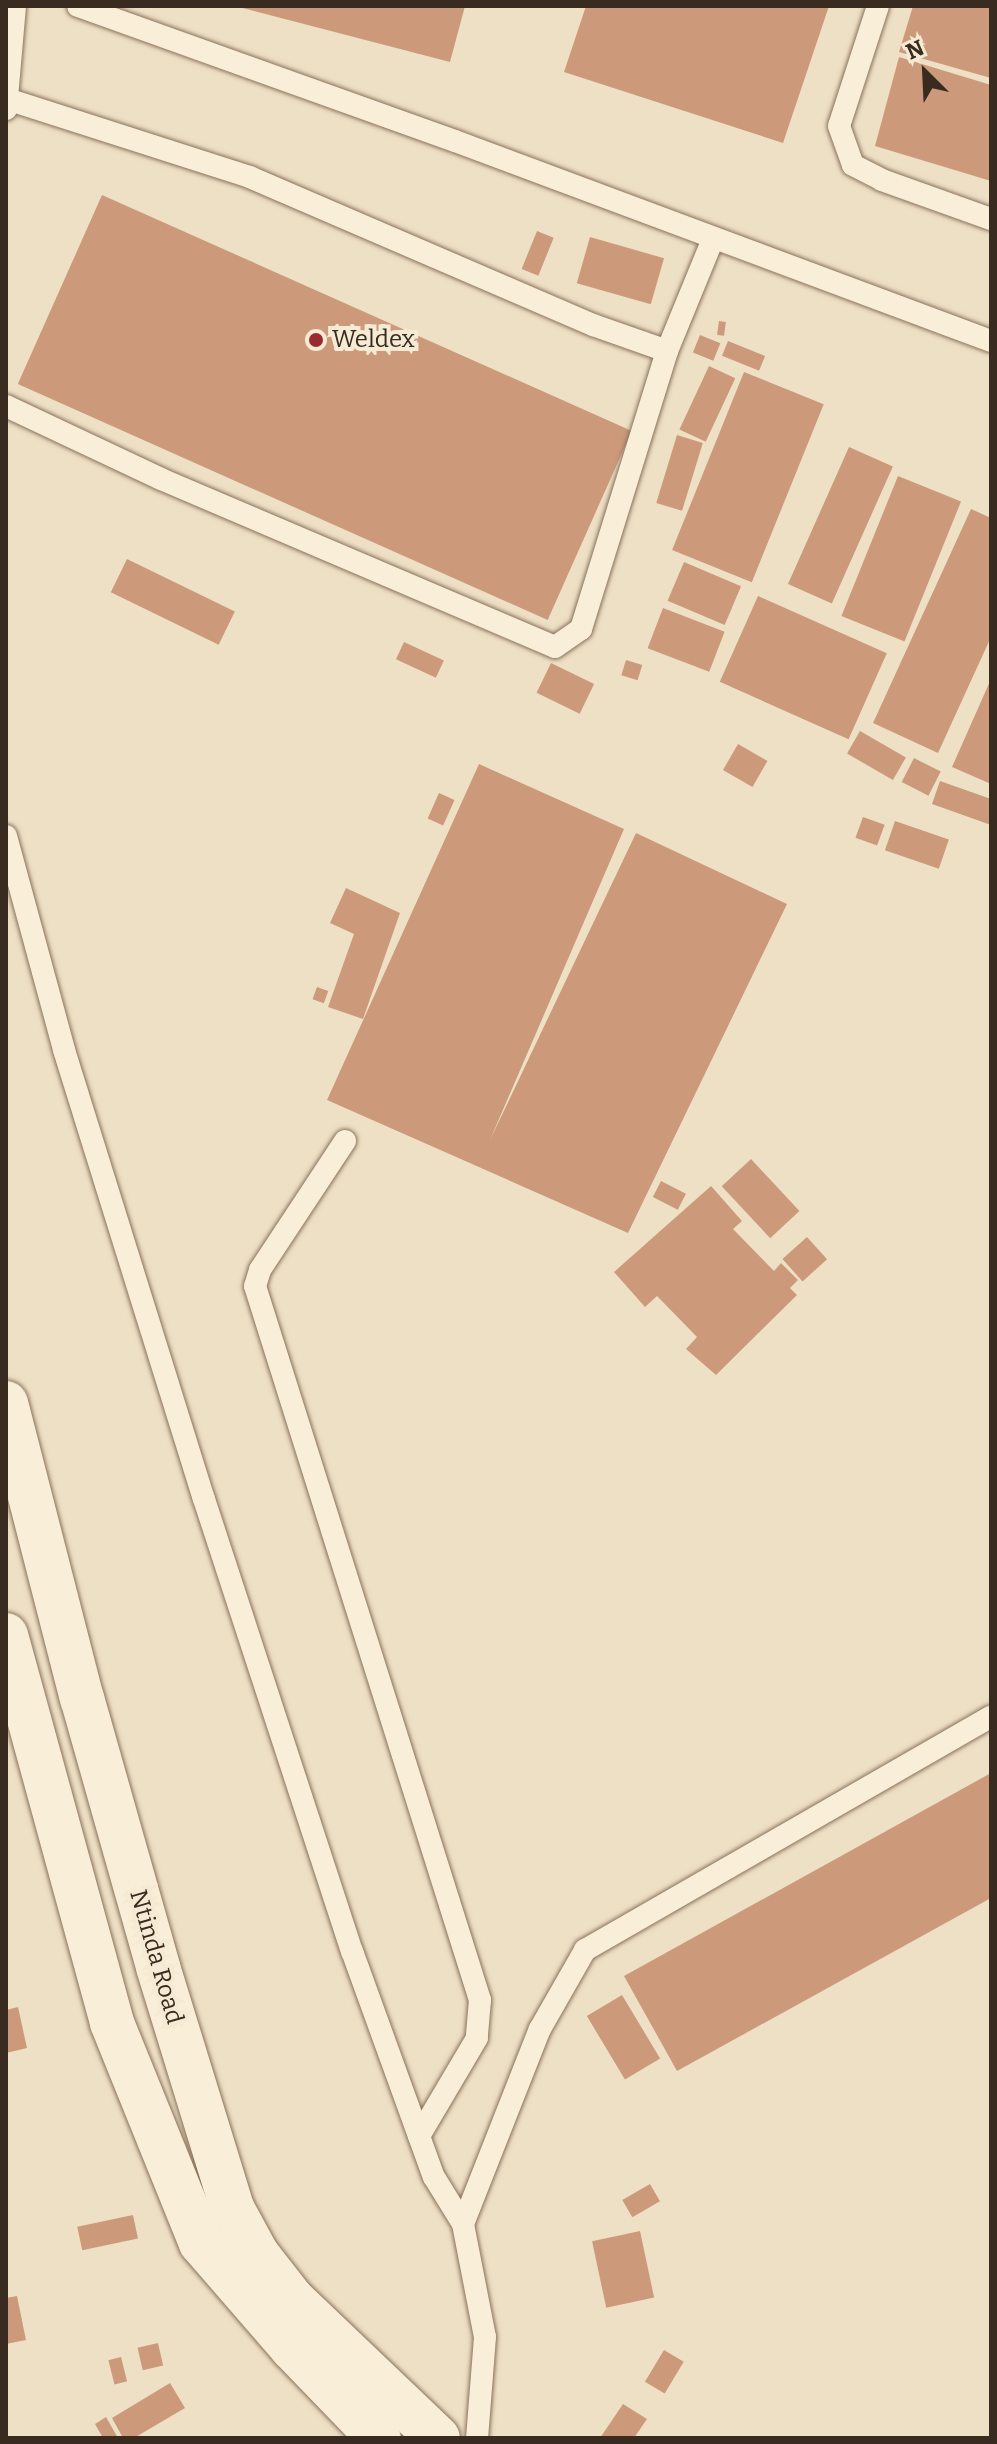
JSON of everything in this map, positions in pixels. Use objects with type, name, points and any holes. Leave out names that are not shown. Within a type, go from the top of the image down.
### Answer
[{"type":"main road","name":"Ntinda Road","points":[[6,1403],[82,1698],[158,1967],[232,2208],[257,2254],[293,2300],[438,2438]]},
{"type":"main road","points":[[6,1635],[112,2023],[201,2243],[292,2348],[379,2438]]},
{"type":"lane","points":[[6,109],[15,6]]},
{"type":"lane","points":[[78,6],[455,141],[991,341]]},
{"type":"lane","points":[[878,6],[839,126],[853,165],[882,180],[991,219]]},
{"type":"lane","points":[[7,99],[250,177],[593,325],[667,351]]},
{"type":"lane","points":[[6,406],[161,479],[555,647],[581,629],[667,351],[713,239]]},
{"type":"lane","points":[[6,836],[64,1050],[199,1484],[352,1951],[434,2177],[463,2224],[485,2337],[477,2438]]},
{"type":"lane","points":[[345,1141],[260,1270],[255,1286],[480,2000],[477,2038],[419,2136]]},
{"type":"lane","points":[[463,2224],[540,2029],[585,1950],[991,1717]]},
{"type":"building","points":[[235,6],[465,6],[450,62]]},
{"type":"building","points":[[586,6],[829,6],[783,143],[564,72]]},
{"type":"building","points":[[913,6],[991,6],[991,78],[899,52]]},
{"type":"building","points":[[899,57],[991,85],[991,181],[875,146]]},
{"type":"building","points":[[102,195],[632,431],[548,620],[18,384]]},
{"type":"building","points":[[537,231],[554,238],[538,276],[522,269]]},
{"type":"building","points":[[590,237],[664,258],[651,304],[577,283]]},
{"type":"building","points":[[719,321],[726,322],[724,336],[717,335]]},
{"type":"building","points":[[700,335],[720,343],[713,361],[693,353]]},
{"type":"building","points":[[728,341],[765,356],[759,371],[722,356]]},
{"type":"building","points":[[709,366],[735,378],[706,442],[679,429]]},
{"type":"building","points":[[744,372],[824,404],[752,582],[672,550]]},
{"type":"building","points":[[677,435],[703,443],[682,511],[656,503]]},
{"type":"building","points":[[849,447],[893,467],[832,604],[788,584]]},
{"type":"building","points":[[898,476],[961,501],[904,641],[841,616]]},
{"type":"building","points":[[971,509],[991,518],[991,637],[938,753],[873,723]]},
{"type":"building","points":[[127,559],[235,612],[219,645],[111,592]]},
{"type":"building","points":[[684,562],[741,586],[725,625],[668,601]]},
{"type":"building","points":[[758,596],[887,653],[849,739],[720,682]]},
{"type":"building","points":[[663,608],[725,632],[709,672],[648,648]]},
{"type":"building","points":[[404,642],[444,661],[436,678],[396,659]]},
{"type":"building","points":[[626,660],[642,665],[638,680],[621,675]]},
{"type":"building","points":[[551,663],[594,684],[580,714],[537,693]]},
{"type":"building","points":[[991,679],[991,784],[952,767]]},
{"type":"building","points":[[860,731],[906,758],[893,780],[847,754]]},
{"type":"building","points":[[738,744],[767,761],[752,787],[723,770]]},
{"type":"building","points":[[914,758],[941,772],[928,796],[902,782]]},
{"type":"building","points":[[479,764],[624,829],[490,1140],[636,833],[787,904],[628,1233],[327,1100]]},
{"type":"building","points":[[940,781],[991,799],[991,825],[932,804]]},
{"type":"building","points":[[439,793],[455,800],[443,825],[428,819]]},
{"type":"building","points":[[863,817],[885,825],[877,846],[855,838]]},
{"type":"building","points":[[895,821],[949,840],[939,869],[885,850]]},
{"type":"building","points":[[346,888],[400,913],[363,1019],[328,1007],[354,934],[330,923]]},
{"type":"building","points":[[317,987],[328,991],[324,1003],[313,999]]},
{"type":"building","points":[[751,1159],[799,1211],[770,1238],[722,1186]]},
{"type":"building","points":[[661,1181],[686,1194],[678,1210],[653,1197]]},
{"type":"building","points":[[711,1186],[742,1221],[733,1229],[774,1271],[781,1263],[798,1280],[790,1288],[797,1295],[716,1375],[686,1349],[697,1337],[657,1296],[645,1307],[614,1272]]},
{"type":"building","points":[[807,1237],[827,1259],[803,1281],[782,1259]]},
{"type":"building","points":[[991,1773],[991,1898],[677,2071],[624,1976]]},
{"type":"building","points":[[622,1995],[660,2058],[625,2080],[587,2016]]},
{"type":"building","points":[[18,2007],[27,2048],[6,2053],[6,2010]]},
{"type":"building","points":[[650,2184],[660,2201],[632,2217],[622,2200]]},
{"type":"building","points":[[133,2215],[138,2238],[82,2250],[77,2227]]},
{"type":"building","points":[[640,2231],[654,2298],[606,2308],[592,2241]]},
{"type":"building","points":[[17,2296],[26,2340],[6,2344],[6,2298]]},
{"type":"building","points":[[158,2343],[163,2365],[143,2370],[138,2348]]},
{"type":"building","points":[[664,2350],[684,2362],[665,2394],[645,2382]]},
{"type":"building","points":[[121,2357],[127,2381],[114,2384],[108,2360]]},
{"type":"building","points":[[170,2383],[185,2408],[134,2438],[123,2438],[112,2418]]},
{"type":"building","points":[[623,2404],[647,2419],[634,2438],[600,2438]]},
{"type":"building","points":[[106,2417],[118,2438],[103,2438],[95,2424]]},
{"type":"place","name":"Weldex","points":[[316,340]]}]
